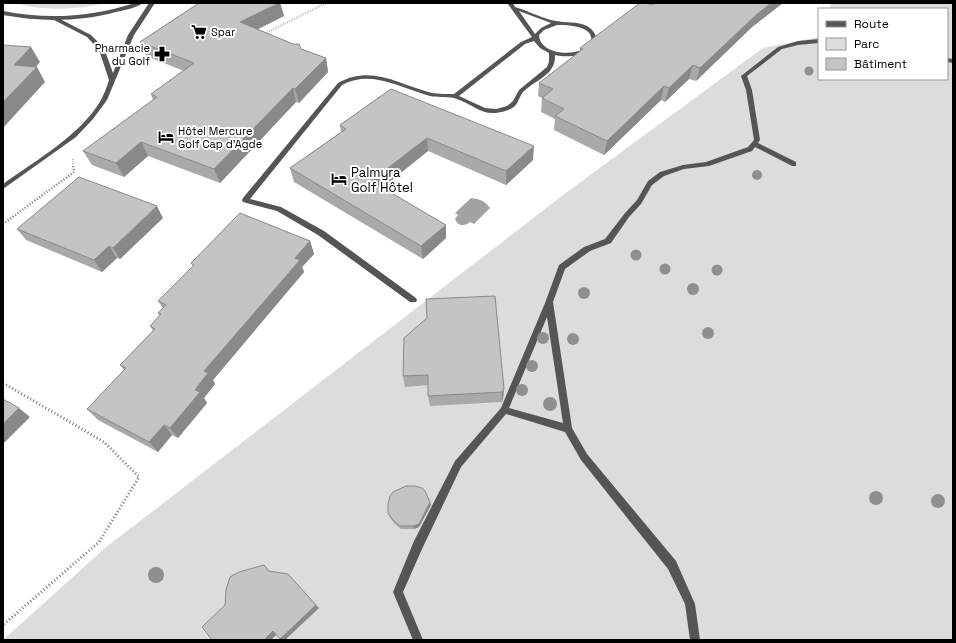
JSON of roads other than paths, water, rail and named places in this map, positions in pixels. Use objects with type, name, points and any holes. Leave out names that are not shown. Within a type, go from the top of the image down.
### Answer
[{"type":"street","points":[[3,13],[24,18],[56,19],[90,16],[123,9],[140,3]]},
{"type":"street","points":[[3,187],[74,136],[91,118],[104,100],[131,35],[152,3]]},
{"type":"street","points":[[512,5],[556,23]]},
{"type":"street","points":[[455,96],[523,43],[535,38],[537,32],[545,26],[556,23],[570,23],[584,27],[593,34],[595,40],[593,46],[588,51],[578,55],[568,56],[552,54],[540,47],[535,38],[512,5]]},
{"type":"street","points":[[56,19],[88,36],[102,49],[112,80]]},
{"type":"street","points":[[418,640],[398,592],[418,545],[458,464],[504,410],[562,267],[587,249],[608,241],[627,215],[639,202],[650,183],[662,174],[682,167],[714,162],[750,149],[757,140],[749,90],[744,76],[780,48],[798,43],[818,41]]},
{"type":"street","points":[[413,300],[321,233],[279,209],[245,200],[340,84],[348,78],[361,76],[390,80],[428,94],[455,96],[465,99],[472,106],[481,110],[501,110],[512,106],[518,100],[519,93],[547,70],[553,62],[552,54]]},
{"type":"street","points":[[754,144],[794,164]]},
{"type":"street","points":[[549,302],[568,429],[584,457],[672,565],[690,604],[695,640]]},
{"type":"street","points":[[504,410],[568,429]]},
{"type":"place","name":"Spar","points":[[199,32]]},
{"type":"place","name":"Pharmacie du Golf","points":[[162,54]]},
{"type":"place","name":"Hôtel Mercure Golf Cap d'Agde","points":[[166,137]]},
{"type":"place","name":"Palmyra Golf Hôtel","points":[[339,179]]}]
